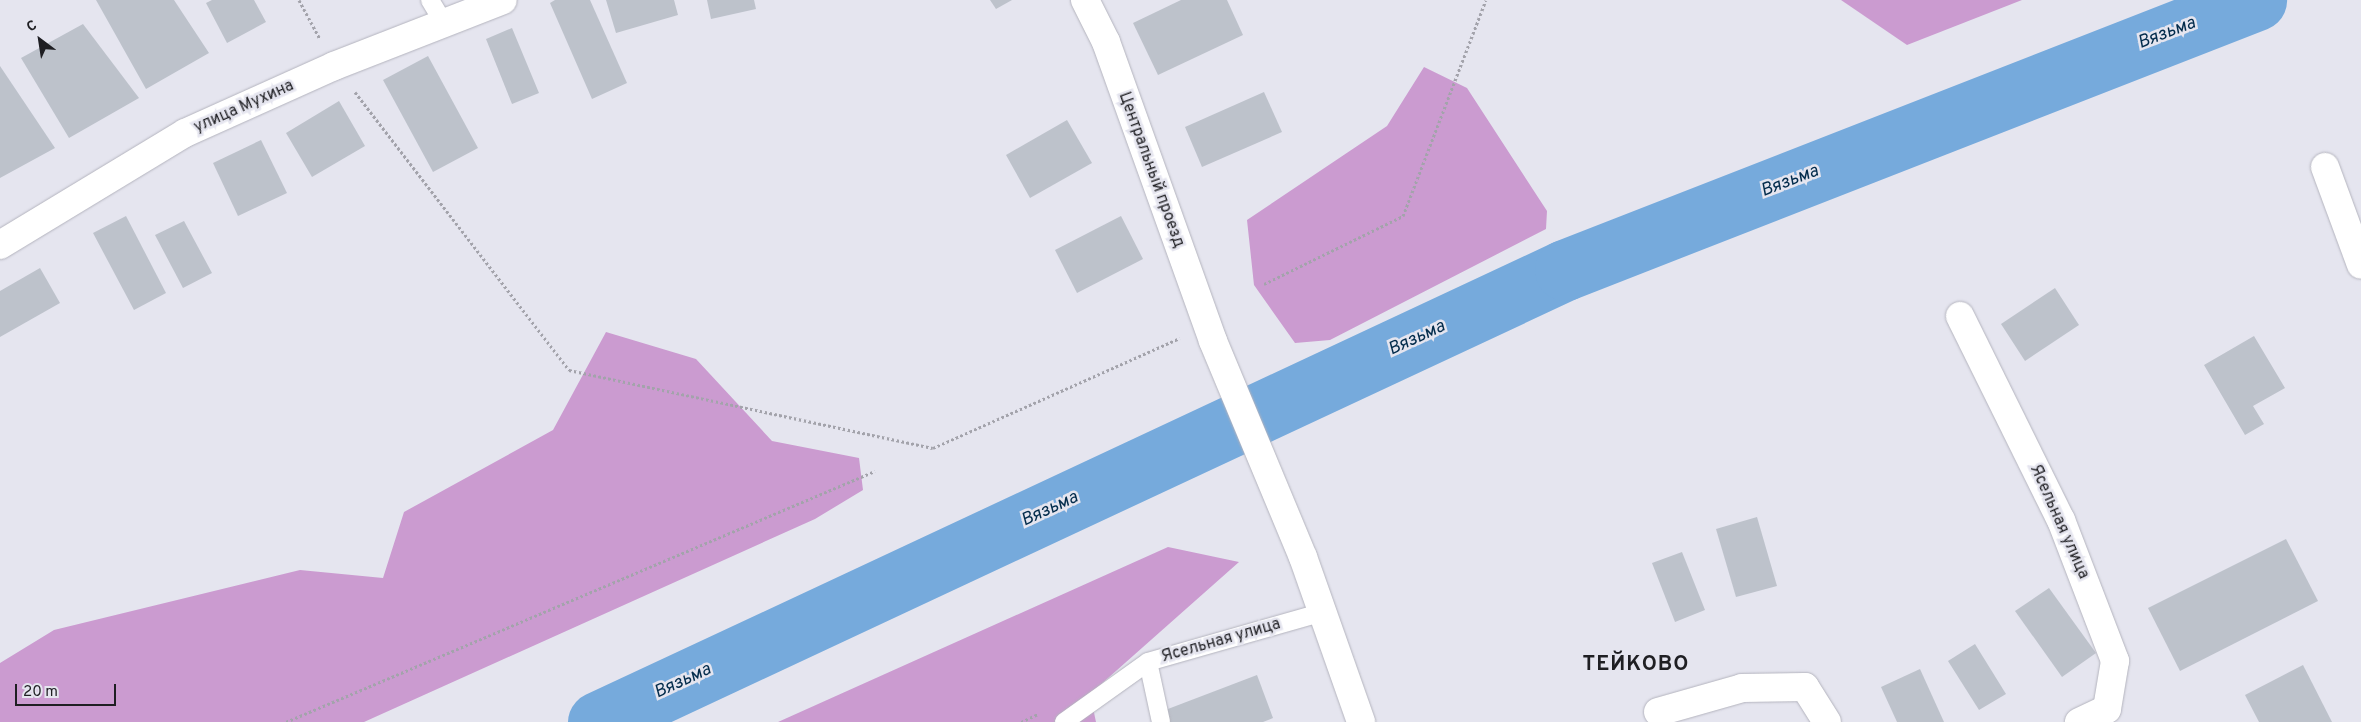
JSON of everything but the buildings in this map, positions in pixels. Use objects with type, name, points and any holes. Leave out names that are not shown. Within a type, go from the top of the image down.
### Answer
[{"type":"street","name":"улица Мухина","points":[[0,245],[186,133],[334,66],[445,25],[503,0]]},
{"type":"street","name":"Центральный проезд","points":[[1085,0],[1106,42],[1213,341],[1324,612]]},
{"type":"street","points":[[2324,167],[2361,265]]},
{"type":"street","name":"Ясельная улица","points":[[1960,316],[2061,520],[2115,661],[2107,709],[2079,722]]},
{"type":"street","points":[[1324,612],[1361,722]]},
{"type":"street","points":[[1658,712],[1742,688],[1806,687],[1827,722]]},
{"type":"lane","points":[[430,0],[445,25]]},
{"type":"lane","name":"Ясельная улица","points":[[1161,722],[1148,662],[1324,612]]},
{"type":"lane","points":[[1064,722],[1148,662]]},
{"type":"path","points":[[299,0],[334,66],[569,370],[933,448],[1181,338]]},
{"type":"path","points":[[1264,284],[1403,216],[1486,0]]},
{"type":"path","points":[[286,722],[876,472]]},
{"type":"shaded area","points":[[1841,0],[2022,0],[1907,45]]},
{"type":"shaded area","points":[[1424,67],[1467,88],[1547,211],[1546,229],[1330,340],[1295,343],[1254,285],[1247,220],[1387,126]]},
{"type":"shaded area","points":[[606,332],[696,359],[772,441],[859,458],[863,490],[815,519],[364,722],[0,722],[0,663],[54,630],[300,570],[383,578],[404,512],[553,430]]},
{"type":"shaded area","points":[[1168,547],[1239,562],[1090,694],[1096,722],[778,722]]},
{"type":"waterway","name":"Вязьма","points":[[598,722],[1565,270],[2256,0]]},
{"type":"district","name":"ТЕЙКОВО","points":[[1636,665]]}]
